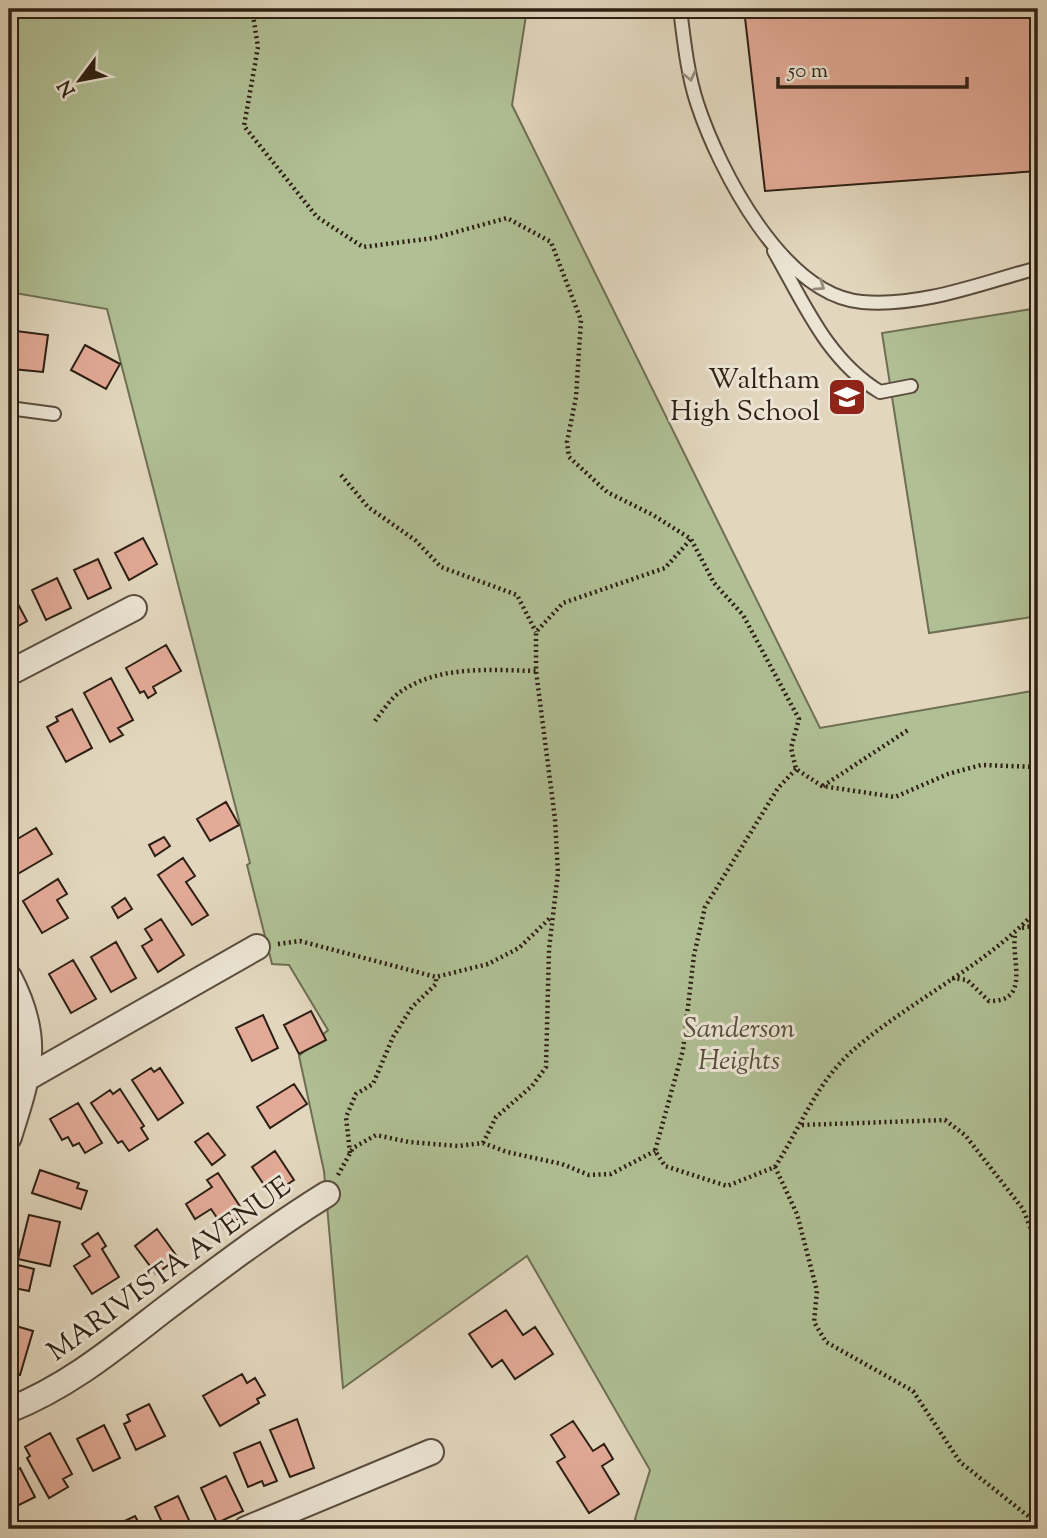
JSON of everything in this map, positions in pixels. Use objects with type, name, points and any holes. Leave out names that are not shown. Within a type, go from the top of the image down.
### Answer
[{"type":"street","points":[[9,673],[134,608]]},
{"type":"street","points":[[27,1078],[257,947]]},
{"type":"street","points":[[9,977],[28,1019],[27,1078],[9,1137]]},
{"type":"street","name":"MARIVISTA AVENUE","points":[[9,1410],[79,1376],[237,1255],[327,1194]]},
{"type":"street","points":[[246,1529],[431,1452]]},
{"type":"lane","points":[[680,9],[685,51],[696,101],[713,146],[818,328],[854,376],[880,392],[911,386]]},
{"type":"lane","points":[[769,242],[822,290],[859,302],[909,303],[1038,268]]},
{"type":"lane","points":[[9,408],[54,414]]},
{"type":"path","points":[[252,9],[258,47],[244,126],[317,217],[363,247],[433,238],[507,218],[551,242],[581,320],[576,397],[567,442],[569,457],[607,492],[653,515],[691,539],[714,583],[743,615],[799,719],[791,748],[796,769],[822,786],[895,797],[948,774],[981,765],[1038,767]]},
{"type":"path","points":[[341,475],[369,507],[415,540],[441,567],[517,594],[536,632],[536,671],[555,819],[558,873],[549,950],[546,1067],[533,1086],[496,1117],[483,1143]]},
{"type":"path","points":[[536,632],[563,603],[665,568],[691,539]]},
{"type":"path","points":[[375,721],[397,694],[428,676],[483,670],[536,671]]},
{"type":"path","points":[[822,786],[908,730]]},
{"type":"path","points":[[327,1194],[353,1148],[376,1135],[458,1146],[483,1143],[507,1152],[562,1164],[589,1175],[611,1174],[655,1151],[683,1050],[694,954],[705,907],[778,788],[796,769]]},
{"type":"path","points":[[655,1151],[665,1166],[727,1186],[775,1167],[802,1125],[819,1086],[850,1053],[1015,935],[1038,909]]},
{"type":"path","points":[[257,947],[300,941],[436,977],[488,964],[519,948],[552,916]]},
{"type":"path","points":[[1020,929],[1038,925]]},
{"type":"path","points":[[952,978],[967,980],[989,1001],[1001,1001],[1011,994],[1017,974],[1015,935]]},
{"type":"path","points":[[350,1154],[346,1117],[356,1094],[373,1084],[393,1037],[412,1007],[436,984],[436,977]]},
{"type":"path","points":[[802,1125],[945,1120],[965,1135],[1023,1209],[1038,1246]]},
{"type":"path","points":[[775,1167],[797,1214],[817,1291],[814,1322],[826,1342],[913,1391],[960,1462],[1038,1524]]},
{"type":"green space","name":"Sanderson Heights","points":[[9,9],[527,9],[512,105],[820,728],[1038,690],[1038,1529],[642,1529],[635,1519],[650,1470],[527,1256],[343,1388],[324,1171],[299,1056],[328,1030],[289,965],[272,964],[247,865],[250,863],[107,309],[9,292]]},
{"type":"green space","points":[[1038,308],[1038,616],[929,633],[882,333]]},
{"type":"building","points":[[744,9],[1038,9],[1038,171],[765,191]]},
{"type":"building","points":[[16,331],[48,335],[43,372],[12,369]]},
{"type":"building","points":[[85,345],[120,364],[106,389],[71,370]]},
{"type":"building","points":[[143,538],[157,564],[129,580],[115,553]]},
{"type":"building","points":[[98,559],[111,588],[88,599],[74,570]]},
{"type":"building","points":[[57,578],[71,608],[46,620],[32,590]]},
{"type":"building","points":[[9,587],[27,621],[9,631]]},
{"type":"building","points":[[166,645],[181,671],[153,687],[156,693],[148,698],[144,691],[140,693],[126,668]]},
{"type":"building","points":[[111,678],[133,720],[118,728],[123,735],[110,742],[84,693]]},
{"type":"building","points":[[72,709],[92,748],[66,762],[47,727],[58,721],[56,717]]},
{"type":"building","points":[[226,802],[239,825],[210,841],[197,819]]},
{"type":"building","points":[[36,828],[52,854],[9,879],[9,844]]},
{"type":"building","points":[[164,837],[170,846],[155,856],[149,845]]},
{"type":"building","points":[[183,858],[195,876],[186,882],[208,915],[192,925],[158,875]]},
{"type":"building","points":[[58,879],[67,894],[57,900],[68,918],[42,933],[23,901]]},
{"type":"building","points":[[125,898],[132,909],[118,918],[112,907]]},
{"type":"building","points":[[161,919],[184,955],[158,972],[142,946],[152,940],[145,929]]},
{"type":"building","points":[[116,942],[136,978],[111,992],[91,957]]},
{"type":"building","points":[[73,960],[96,999],[71,1013],[49,974]]},
{"type":"building","points":[[311,1011],[326,1040],[299,1054],[284,1025]]},
{"type":"building","points":[[263,1015],[278,1048],[252,1061],[236,1028]]},
{"type":"building","points":[[151,1068],[154,1072],[160,1068],[183,1103],[158,1120],[132,1080]]},
{"type":"building","points":[[294,1084],[307,1104],[270,1128],[257,1107]]},
{"type":"building","points":[[120,1089],[144,1126],[141,1128],[148,1139],[129,1151],[122,1141],[118,1143],[91,1103],[110,1090],[113,1094]]},
{"type":"building","points":[[78,1103],[102,1143],[85,1153],[79,1143],[73,1146],[68,1137],[62,1140],[50,1119]]},
{"type":"building","points":[[208,1133],[225,1155],[212,1165],[195,1142]]},
{"type":"building","points":[[275,1151],[294,1180],[271,1195],[252,1167]]},
{"type":"building","points":[[40,1170],[79,1183],[77,1188],[87,1191],[81,1209],[32,1193]]},
{"type":"building","points":[[218,1173],[245,1214],[224,1228],[211,1209],[195,1219],[186,1204],[212,1187],[207,1180]]},
{"type":"building","points":[[29,1215],[60,1222],[50,1266],[18,1259]]},
{"type":"building","points":[[157,1229],[178,1258],[156,1274],[135,1246]]},
{"type":"building","points":[[98,1233],[106,1246],[102,1249],[119,1277],[92,1294],[74,1266],[90,1256],[82,1244]]},
{"type":"building","points":[[18,1265],[34,1269],[29,1291],[14,1288]]},
{"type":"building","points":[[506,1310],[523,1335],[535,1327],[553,1354],[515,1379],[502,1360],[492,1367],[469,1334]]},
{"type":"building","points":[[9,1324],[33,1331],[20,1375],[9,1372]]},
{"type":"building","points":[[242,1374],[247,1383],[255,1378],[265,1395],[257,1399],[259,1403],[220,1426],[203,1396]]},
{"type":"building","points":[[149,1404],[165,1436],[136,1450],[124,1424],[130,1421],[127,1415]]},
{"type":"building","points":[[297,1419],[314,1468],[290,1477],[270,1430]]},
{"type":"building","points":[[573,1421],[593,1451],[604,1444],[613,1459],[602,1466],[619,1494],[589,1513],[557,1462],[565,1457],[551,1435]]},
{"type":"building","points":[[104,1425],[120,1458],[93,1471],[77,1439]]},
{"type":"building","points":[[50,1433],[72,1474],[63,1479],[68,1487],[49,1498],[27,1458],[30,1456],[25,1447]]},
{"type":"building","points":[[260,1442],[277,1481],[264,1486],[262,1481],[248,1487],[234,1453]]},
{"type":"building","points":[[20,1468],[35,1497],[9,1510],[9,1474]]},
{"type":"building","points":[[226,1476],[243,1511],[217,1523],[201,1488]]},
{"type":"building","points":[[178,1496],[193,1529],[165,1529],[155,1507]]},
{"type":"building","points":[[135,1516],[142,1529],[113,1529],[112,1527]]},
{"type":"place","name":"Waltham High School","points":[[847,397]]}]
